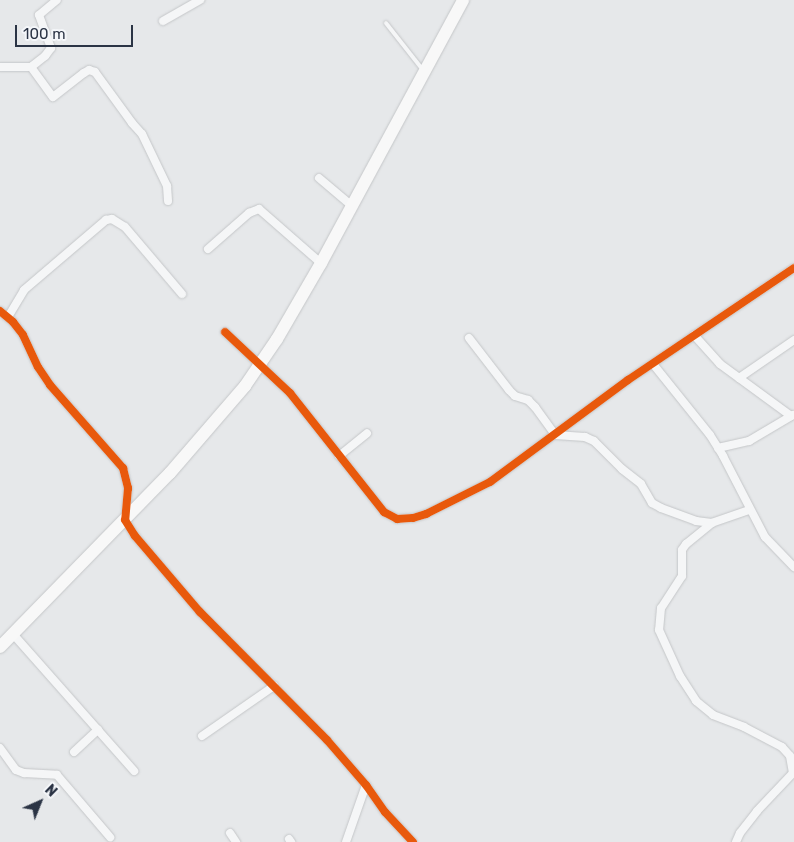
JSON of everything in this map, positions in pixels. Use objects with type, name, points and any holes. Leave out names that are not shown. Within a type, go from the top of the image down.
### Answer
[{"type":"highway","points":[[0,647],[125,520],[211,427],[260,363],[322,263],[351,205],[463,0]]},
{"type":"street","points":[[0,67],[31,67],[45,56],[50,48],[39,15],[57,0]]},
{"type":"street","points":[[163,21],[200,0]]},
{"type":"street","points":[[31,67],[53,97],[89,70],[95,72],[142,134],[167,186],[168,201]]},
{"type":"street","points":[[318,178],[351,205]]},
{"type":"street","points":[[208,249],[249,213],[260,209],[322,263]]},
{"type":"street","points":[[8,317],[24,290],[106,220],[112,219],[125,227],[182,294]]},
{"type":"street","points":[[225,332],[290,393],[384,512],[397,519],[413,518],[426,514],[490,482],[628,380],[794,269]]},
{"type":"street","points":[[0,311],[8,317],[23,336],[44,377],[123,468],[128,488],[125,520],[135,536],[179,589],[327,740],[366,785],[385,812],[413,842]]},
{"type":"street","points":[[694,335],[720,364],[792,415],[749,440],[718,448]]},
{"type":"street","points":[[470,338],[509,390],[515,396],[528,400],[535,406],[555,435]]},
{"type":"street","points":[[739,378],[794,340]]},
{"type":"street","points":[[653,364],[718,448],[749,510],[765,537],[794,567]]},
{"type":"street","points":[[339,456],[367,433]]},
{"type":"street","points":[[555,435],[585,437],[594,441],[622,469],[642,484],[652,502],[661,508],[696,521],[712,523]]},
{"type":"street","points":[[736,842],[740,833],[757,811],[794,772],[790,756],[782,746],[704,708],[680,676],[670,650],[662,640],[659,630],[660,615],[665,601],[682,576],[682,550],[694,537],[712,523],[749,510]]},
{"type":"street","points":[[13,634],[134,771]]},
{"type":"street","points":[[202,736],[274,686]]},
{"type":"street","points":[[74,752],[98,730]]},
{"type":"street","points":[[0,748],[16,770],[24,773],[57,775],[110,837]]},
{"type":"street","points":[[346,842],[366,785]]},
{"type":"street","points":[[230,833],[236,842]]},
{"type":"lane","points":[[386,23],[424,71]]},
{"type":"cycle path","points":[[225,332],[290,393],[384,512],[397,519],[413,518],[426,514],[490,482],[628,380],[794,268]]},
{"type":"cycle path","points":[[0,311],[13,322],[23,335],[38,367],[50,385],[123,468],[128,488],[125,520],[135,536],[200,612],[327,740],[366,785],[385,812],[413,842]]}]
